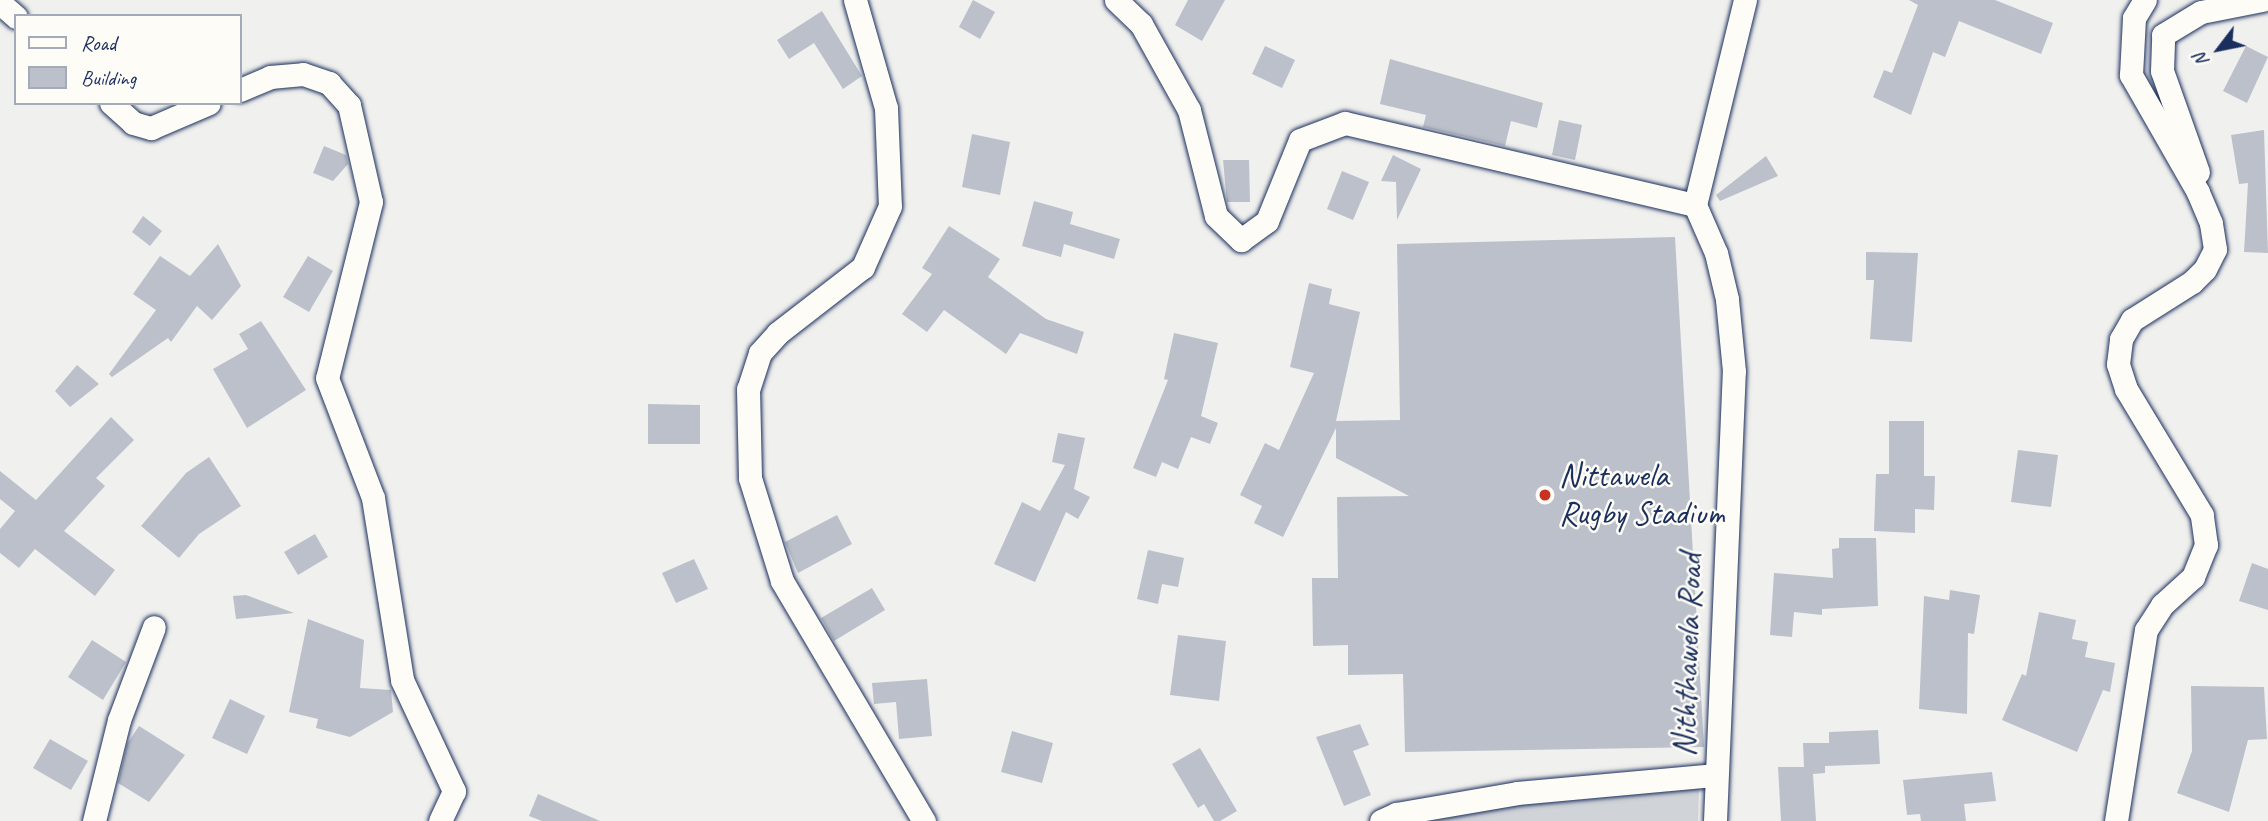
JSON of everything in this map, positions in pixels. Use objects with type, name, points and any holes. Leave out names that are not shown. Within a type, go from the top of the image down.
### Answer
[{"type":"street","points":[[855,0],[886,108],[890,206],[863,267],[778,332],[760,354],[748,389],[750,478],[782,581],[924,821]]},
{"type":"street","points":[[1116,0],[1141,24],[1189,110],[1216,216],[1241,240],[1267,221],[1300,140],[1345,123],[1695,205],[1745,0]]},
{"type":"street","points":[[2116,821],[2146,630],[2162,605],[2193,577],[2206,545],[2202,515],[2126,389],[2118,364],[2121,339],[2132,320],[2205,269],[2215,249],[2211,223],[2198,192],[2131,75],[2134,18],[2145,0]]},
{"type":"street","points":[[2198,192],[2198,169],[2162,71],[2163,35],[2201,12],[2262,0]]},
{"type":"street","points":[[0,3],[14,15]]},
{"type":"street","points":[[242,89],[270,77],[303,74],[330,83],[349,105],[371,202],[327,378],[373,498],[402,680],[454,791],[440,821]]},
{"type":"street","points":[[113,105],[133,123],[151,128],[204,105]]},
{"type":"street","name":"Niththawela Road","points":[[1695,205],[1716,253],[1727,299],[1734,371],[1716,821]]},
{"type":"street","points":[[94,821],[120,720],[155,627]]},
{"type":"street","points":[[1381,821],[1396,814],[1517,793],[1716,775]]},
{"type":"shaded area","points":[[1699,788],[1698,821],[1401,821],[1422,814]]},
{"type":"building","points":[[973,0],[995,12],[980,39],[959,27]]},
{"type":"building","points":[[1188,0],[1225,0],[1202,41],[1175,25]]},
{"type":"building","points":[[1909,0],[1995,0],[2053,23],[2041,54],[1959,21],[1945,57],[1933,52],[1911,115],[1873,97],[1884,70],[1892,73],[1918,5]]},
{"type":"building","points":[[822,11],[862,76],[843,89],[814,43],[789,59],[777,40]]},
{"type":"building","points":[[1265,46],[1295,60],[1282,88],[1252,74]]},
{"type":"building","points":[[2246,46],[2268,57],[2247,103],[2223,91]]},
{"type":"building","points":[[1390,59],[1543,103],[1537,128],[1511,121],[1505,146],[1423,127],[1426,115],[1380,104]]},
{"type":"building","points":[[1559,120],[1582,125],[1575,160],[1552,155]]},
{"type":"building","points":[[2264,130],[2268,253],[2244,252],[2248,183],[2239,184],[2231,135]]},
{"type":"building","points":[[972,134],[1010,142],[1000,195],[962,187]]},
{"type":"building","points":[[324,146],[346,155],[348,164],[333,181],[313,173]]},
{"type":"building","points":[[1393,155],[1421,169],[1397,220],[1396,182],[1381,181]]},
{"type":"building","points":[[1766,156],[1778,176],[1720,201],[1716,195]]},
{"type":"building","points":[[1223,160],[1249,160],[1250,202],[1227,202]]},
{"type":"building","points":[[1342,171],[1369,182],[1353,220],[1327,209]]},
{"type":"building","points":[[1034,201],[1073,212],[1070,224],[1120,239],[1114,259],[1064,244],[1061,257],[1022,246]]},
{"type":"building","points":[[143,216],[162,231],[150,246],[132,232]]},
{"type":"building","points":[[949,226],[1000,259],[988,277],[1046,319],[1084,332],[1077,354],[1020,333],[1006,354],[944,310],[927,332],[902,314],[932,274],[922,268]]},
{"type":"building","name":"Nittawela Rugby Stadium","points":[[1675,237],[1704,747],[1405,752],[1403,674],[1348,675],[1348,645],[1313,646],[1312,578],[1338,578],[1337,497],[1409,496],[1336,458],[1336,428],[1283,537],[1254,523],[1262,506],[1240,495],[1265,443],[1279,450],[1314,373],[1290,367],[1309,283],[1332,289],[1329,304],[1360,312],[1336,421],[1400,420],[1397,244]]},
{"type":"building","points":[[218,244],[241,286],[212,320],[197,306],[171,342],[168,338],[112,377],[109,374],[156,310],[133,294],[160,256],[190,276]]},
{"type":"building","points":[[1866,252],[1918,253],[1912,342],[1870,339],[1874,280],[1866,280]]},
{"type":"building","points":[[308,256],[333,271],[309,312],[283,297]]},
{"type":"building","points":[[261,321],[306,390],[247,428],[213,369],[248,349],[239,334]]},
{"type":"building","points":[[1174,333],[1218,343],[1201,416],[1218,423],[1210,444],[1191,437],[1178,469],[1162,462],[1156,477],[1133,468],[1168,380],[1164,379]]},
{"type":"building","points":[[77,365],[99,384],[70,407],[55,391]]},
{"type":"building","points":[[648,404],[700,405],[700,444],[648,444]]},
{"type":"building","points":[[111,417],[134,440],[96,478],[105,486],[64,531],[115,570],[95,596],[35,549],[19,568],[0,553],[0,529],[15,511],[0,499],[0,471],[36,500]]},
{"type":"building","points":[[1889,421],[1924,421],[1924,476],[1935,476],[1934,510],[1915,509],[1915,533],[1874,531],[1876,474],[1889,474]]},
{"type":"building","points":[[1058,433],[1085,438],[1074,489],[1090,497],[1078,519],[1066,512],[1035,582],[994,564],[1022,502],[1040,511],[1065,465],[1052,462]]},
{"type":"building","points":[[2018,450],[2058,455],[2051,507],[2011,502]]},
{"type":"building","points":[[209,457],[241,506],[199,534],[179,558],[141,526],[186,473]]},
{"type":"building","points":[[837,515],[852,544],[798,573],[785,542]]},
{"type":"building","points":[[315,534],[328,557],[298,575],[284,552]]},
{"type":"building","points":[[1839,538],[1876,538],[1878,606],[1822,609],[1822,615],[1794,612],[1792,637],[1770,635],[1774,573],[1833,578],[1832,549],[1839,548]]},
{"type":"building","points":[[1148,550],[1184,558],[1178,587],[1162,584],[1158,604],[1137,599]]},
{"type":"building","points":[[694,559],[708,589],[676,603],[662,573]]},
{"type":"building","points":[[2252,563],[2268,569],[2268,610],[2239,601]]},
{"type":"building","points":[[872,588],[885,610],[834,641],[821,618]]},
{"type":"building","points":[[1950,590],[1980,595],[1974,634],[1968,633],[1967,714],[1919,709],[1924,596],[1949,600]]},
{"type":"building","points":[[246,595],[294,613],[236,619],[233,596]]},
{"type":"building","points":[[2039,612],[2076,620],[2072,639],[2088,642],[2085,657],[2115,663],[2110,692],[2103,690],[2077,752],[2002,720],[2022,674],[2026,676]]},
{"type":"building","points":[[308,619],[364,640],[360,688],[391,690],[393,712],[350,737],[316,728],[318,719],[289,712]]},
{"type":"building","points":[[1178,635],[1226,641],[1219,701],[1170,695]]},
{"type":"building","points":[[92,640],[126,662],[103,700],[68,677]]},
{"type":"building","points":[[927,679],[932,736],[899,739],[896,702],[874,704],[872,683]]},
{"type":"building","points":[[2191,686],[2264,687],[2267,739],[2248,740],[2229,812],[2177,793],[2192,751]]},
{"type":"building","points":[[230,699],[265,716],[247,754],[212,738]]},
{"type":"building","points":[[1360,724],[1369,745],[1353,751],[1371,795],[1344,806],[1316,737]]},
{"type":"building","points":[[139,726],[185,755],[149,802],[118,783],[127,744]]},
{"type":"building","points":[[1878,730],[1880,764],[1825,766],[1825,773],[1813,774],[1816,821],[1781,821],[1778,767],[1804,767],[1803,743],[1829,743],[1829,732]]},
{"type":"building","points":[[1012,731],[1053,743],[1042,783],[1001,772]]},
{"type":"building","points":[[50,739],[88,761],[71,790],[33,768]]},
{"type":"building","points":[[1200,748],[1237,811],[1220,821],[1214,821],[1204,804],[1198,808],[1172,764]]},
{"type":"building","points":[[1992,772],[1996,801],[1964,804],[1966,821],[1921,821],[1920,814],[1907,815],[1903,780]]},
{"type":"building","points":[[538,794],[600,821],[542,821],[529,816]]},
{"type":"place","name":"Nittawela Rugby Stadium","points":[[1545,495]]}]
